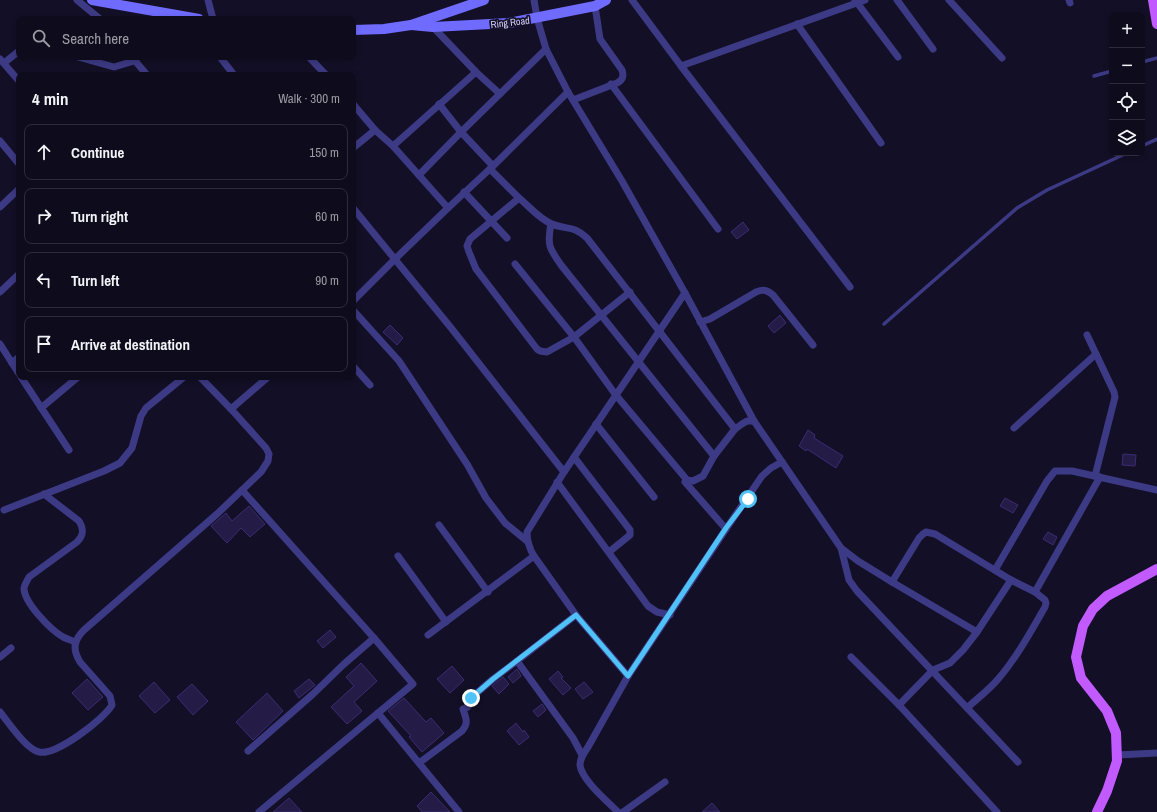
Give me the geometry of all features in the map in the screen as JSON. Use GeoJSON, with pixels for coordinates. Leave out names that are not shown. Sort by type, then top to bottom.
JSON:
{"type":"FeatureCollection","features":[{"type":"Feature","properties":{"kind":"main road"},"geometry":{"type":"LineString","coordinates":[[92,0],[183,16]]}},
{"type":"Feature","properties":{"kind":"main road","name":"Ring Road"},"geometry":{"type":"LineString","coordinates":[[356,30],[384,29],[410,25],[484,0]]}},
{"type":"Feature","properties":{"kind":"main road","name":"Ring Road"},"geometry":{"type":"LineString","coordinates":[[410,25],[433,27],[509,23],[595,6],[606,0]]}},
{"type":"Feature","properties":{"kind":"main road"},"geometry":{"type":"LineString","coordinates":[[1153,0],[1157,24]]}},
{"type":"Feature","properties":{"kind":"main road"},"geometry":{"type":"LineString","coordinates":[[1097,812],[1107,791],[1117,761],[1116,733],[1106,711],[1081,678],[1076,658],[1083,626],[1093,609],[1108,596],[1157,569]]}},
{"type":"Feature","properties":{"kind":"street"},"geometry":{"type":"LineString","coordinates":[[77,0],[96,16]]}},
{"type":"Feature","properties":{"kind":"street"},"geometry":{"type":"LineString","coordinates":[[208,0],[212,16]]}},
{"type":"Feature","properties":{"kind":"street"},"geometry":{"type":"LineString","coordinates":[[534,0],[537,18],[546,49],[568,92],[622,181],[685,293],[754,421],[841,548],[892,582],[977,632]]}},
{"type":"Feature","properties":{"kind":"street"},"geometry":{"type":"LineString","coordinates":[[632,0],[850,287]]}},
{"type":"Feature","properties":{"kind":"street"},"geometry":{"type":"LineString","coordinates":[[681,66],[856,1],[865,0]]}},
{"type":"Feature","properties":{"kind":"street"},"geometry":{"type":"LineString","coordinates":[[897,0],[932,49]]}},
{"type":"Feature","properties":{"kind":"street"},"geometry":{"type":"LineString","coordinates":[[949,0],[1002,58]]}},
{"type":"Feature","properties":{"kind":"street"},"geometry":{"type":"LineString","coordinates":[[856,1],[898,57]]}},
{"type":"Feature","properties":{"kind":"street"},"geometry":{"type":"LineString","coordinates":[[573,100],[620,81],[623,78],[623,74],[600,39],[595,6]]}},
{"type":"Feature","properties":{"kind":"street"},"geometry":{"type":"LineString","coordinates":[[797,24],[881,143]]}},
{"type":"Feature","properties":{"kind":"street"},"geometry":{"type":"LineString","coordinates":[[433,27],[476,72],[500,94]]}},
{"type":"Feature","properties":{"kind":"street"},"geometry":{"type":"LineString","coordinates":[[419,175],[546,49]]}},
{"type":"Feature","properties":{"kind":"street"},"geometry":{"type":"LineString","coordinates":[[16,53],[2,61],[16,77]]}},
{"type":"Feature","properties":{"kind":"street"},"geometry":{"type":"LineString","coordinates":[[89,60],[114,67],[131,60]]}},
{"type":"Feature","properties":{"kind":"street"},"geometry":{"type":"LineString","coordinates":[[134,60],[144,72]]}},
{"type":"Feature","properties":{"kind":"street"},"geometry":{"type":"LineString","coordinates":[[222,60],[232,72]]}},
{"type":"Feature","properties":{"kind":"street"},"geometry":{"type":"LineString","coordinates":[[312,60],[323,72]]}},
{"type":"Feature","properties":{"kind":"street"},"geometry":{"type":"LineString","coordinates":[[393,146],[476,72]]}},
{"type":"Feature","properties":{"kind":"street"},"geometry":{"type":"LineString","coordinates":[[611,84],[718,230]]}},
{"type":"Feature","properties":{"kind":"street"},"geometry":{"type":"LineString","coordinates":[[356,298],[568,92]]}},
{"type":"Feature","properties":{"kind":"street"},"geometry":{"type":"LineString","coordinates":[[439,104],[461,132],[519,198],[543,219],[552,224],[571,228],[582,233],[660,330],[735,429]]}},
{"type":"Feature","properties":{"kind":"street"},"geometry":{"type":"LineString","coordinates":[[356,108],[375,130],[393,146],[448,208]]}},
{"type":"Feature","properties":{"kind":"street"},"geometry":{"type":"LineString","coordinates":[[356,146],[375,130]]}},
{"type":"Feature","properties":{"kind":"street"},"geometry":{"type":"LineString","coordinates":[[0,141],[16,160]]}},
{"type":"Feature","properties":{"kind":"street"},"geometry":{"type":"LineString","coordinates":[[0,207],[16,192]]}},
{"type":"Feature","properties":{"kind":"street"},"geometry":{"type":"LineString","coordinates":[[464,192],[507,238]]}},
{"type":"Feature","properties":{"kind":"street"},"geometry":{"type":"LineString","coordinates":[[519,198],[470,239],[467,246],[473,264],[485,282],[533,345],[540,351],[547,352],[552,350],[574,337],[630,292]]}},
{"type":"Feature","properties":{"kind":"street"},"geometry":{"type":"LineString","coordinates":[[356,212],[452,329],[564,472]]}},
{"type":"Feature","properties":{"kind":"street"},"geometry":{"type":"LineString","coordinates":[[552,224],[548,241],[552,252],[600,315],[714,456]]}},
{"type":"Feature","properties":{"kind":"street"},"geometry":{"type":"LineString","coordinates":[[515,264],[574,337],[615,394],[687,480],[693,481],[702,476],[714,456],[735,429],[747,421],[754,421]]}},
{"type":"Feature","properties":{"kind":"street"},"geometry":{"type":"LineString","coordinates":[[0,292],[16,277]]}},
{"type":"Feature","properties":{"kind":"street"},"geometry":{"type":"LineString","coordinates":[[700,322],[710,319],[763,289],[773,295],[813,345]]}},
{"type":"Feature","properties":{"kind":"street"},"geometry":{"type":"LineString","coordinates":[[628,676],[576,615],[534,556],[527,541],[527,532],[557,482],[615,394],[685,293]]}},
{"type":"Feature","properties":{"kind":"street"},"geometry":{"type":"LineString","coordinates":[[356,313],[399,361],[467,464],[486,498],[505,523],[527,541]]}},
{"type":"Feature","properties":{"kind":"street"},"geometry":{"type":"LineString","coordinates":[[1035,592],[1097,476],[1115,397],[1087,335]]}},
{"type":"Feature","properties":{"kind":"street"},"geometry":{"type":"LineString","coordinates":[[0,344],[16,369]]}},
{"type":"Feature","properties":{"kind":"street"},"geometry":{"type":"LineString","coordinates":[[1014,428],[1096,354]]}},
{"type":"Feature","properties":{"kind":"street"},"geometry":{"type":"LineString","coordinates":[[12,363],[16,360]]}},
{"type":"Feature","properties":{"kind":"street"},"geometry":{"type":"LineString","coordinates":[[356,369],[370,385]]}},
{"type":"Feature","properties":{"kind":"street"},"geometry":{"type":"LineString","coordinates":[[23,380],[69,450]]}},
{"type":"Feature","properties":{"kind":"street"},"geometry":{"type":"LineString","coordinates":[[41,408],[74,380]]}},
{"type":"Feature","properties":{"kind":"street"},"geometry":{"type":"LineString","coordinates":[[4,510],[104,471],[120,462],[132,448],[141,416],[146,408],[180,380]]}},
{"type":"Feature","properties":{"kind":"street"},"geometry":{"type":"LineString","coordinates":[[0,712],[27,745],[38,752],[47,752],[58,749],[90,728],[109,710],[112,704],[110,696],[76,656],[74,649],[78,636],[217,514],[261,472],[268,461],[269,454],[266,448],[203,380]]}},
{"type":"Feature","properties":{"kind":"street"},"geometry":{"type":"LineString","coordinates":[[231,409],[264,380]]}},
{"type":"Feature","properties":{"kind":"street"},"geometry":{"type":"LineString","coordinates":[[596,424],[654,497]]}},
{"type":"Feature","properties":{"kind":"street"},"geometry":{"type":"LineString","coordinates":[[574,458],[630,530],[630,535],[609,552]]}},
{"type":"Feature","properties":{"kind":"street"},"geometry":{"type":"LineString","coordinates":[[618,812],[585,778],[581,770],[580,763],[582,755],[628,676],[670,615],[726,528],[762,476],[771,468],[782,462]]}},
{"type":"Feature","properties":{"kind":"street"},"geometry":{"type":"LineString","coordinates":[[995,570],[1047,481],[1055,471],[1072,471],[1157,490]]}},
{"type":"Feature","properties":{"kind":"street"},"geometry":{"type":"LineString","coordinates":[[557,482],[648,606],[657,612],[670,615]]}},
{"type":"Feature","properties":{"kind":"street"},"geometry":{"type":"LineString","coordinates":[[685,482],[726,528]]}},
{"type":"Feature","properties":{"kind":"street"},"geometry":{"type":"LineString","coordinates":[[242,490],[413,684],[258,812]]}},
{"type":"Feature","properties":{"kind":"street"},"geometry":{"type":"LineString","coordinates":[[44,494],[79,521],[83,532],[77,542],[29,577],[25,583],[24,590],[29,603],[53,630],[63,637],[75,642]]}},
{"type":"Feature","properties":{"kind":"street"},"geometry":{"type":"LineString","coordinates":[[438,525],[488,592]]}},
{"type":"Feature","properties":{"kind":"street"},"geometry":{"type":"LineString","coordinates":[[892,582],[920,538],[926,532],[935,534],[1010,580],[1035,592],[1045,600],[1045,607],[1006,669],[998,680],[967,708]]}},
{"type":"Feature","properties":{"kind":"street"},"geometry":{"type":"LineString","coordinates":[[841,548],[849,580],[857,591],[1018,762]]}},
{"type":"Feature","properties":{"kind":"street"},"geometry":{"type":"LineString","coordinates":[[398,556],[446,622]]}},
{"type":"Feature","properties":{"kind":"street"},"geometry":{"type":"LineString","coordinates":[[428,635],[488,592],[534,556]]}},
{"type":"Feature","properties":{"kind":"street"},"geometry":{"type":"LineString","coordinates":[[899,705],[933,670],[950,663],[963,650],[977,632],[1010,580]]}},
{"type":"Feature","properties":{"kind":"street"},"geometry":{"type":"LineString","coordinates":[[419,763],[462,731],[466,726],[467,720],[463,710],[468,707],[471,698],[493,679],[576,615]]}},
{"type":"Feature","properties":{"kind":"street"},"geometry":{"type":"LineString","coordinates":[[248,751],[374,638]]}},
{"type":"Feature","properties":{"kind":"street"},"geometry":{"type":"LineString","coordinates":[[0,657],[11,648]]}},
{"type":"Feature","properties":{"kind":"street"},"geometry":{"type":"LineString","coordinates":[[851,658],[899,705],[997,812]]}},
{"type":"Feature","properties":{"kind":"street"},"geometry":{"type":"LineString","coordinates":[[517,661],[569,732],[582,755]]}},
{"type":"Feature","properties":{"kind":"street"},"geometry":{"type":"LineString","coordinates":[[378,713],[459,812]]}},
{"type":"Feature","properties":{"kind":"street"},"geometry":{"type":"LineString","coordinates":[[1117,755],[1157,753]]}},
{"type":"Feature","properties":{"kind":"street"},"geometry":{"type":"LineString","coordinates":[[623,812],[665,782]]}},
{"type":"Feature","properties":{"kind":"lane"},"geometry":{"type":"LineString","coordinates":[[1145,61],[1157,58]]}},
{"type":"Feature","properties":{"kind":"lane"},"geometry":{"type":"LineString","coordinates":[[1094,76],[1109,71]]}},
{"type":"Feature","properties":{"kind":"lane"},"geometry":{"type":"LineString","coordinates":[[1145,145],[1157,139]]}},
{"type":"Feature","properties":{"kind":"lane"},"geometry":{"type":"LineString","coordinates":[[884,324],[1017,208],[1047,190],[1121,156]]}},
{"type":"Feature","properties":{"kind":"building"},"geometry":{"type":"Polygon","coordinates":[[[743,222],[749,230],[737,239],[731,232],[743,222]]]}},
{"type":"Feature","properties":{"kind":"building"},"geometry":{"type":"Polygon","coordinates":[[[780,315],[786,323],[774,333],[768,326],[780,315]]]}},
{"type":"Feature","properties":{"kind":"building"},"geometry":{"type":"Polygon","coordinates":[[[390,325],[403,338],[397,345],[383,332],[390,325]]]}},
{"type":"Feature","properties":{"kind":"building"},"geometry":{"type":"Polygon","coordinates":[[[808,430],[815,435],[814,438],[843,456],[836,468],[807,449],[806,451],[799,446],[808,430]]]}},
{"type":"Feature","properties":{"kind":"building"},"geometry":{"type":"Polygon","coordinates":[[[1123,454],[1136,455],[1135,466],[1122,465],[1123,454]]]}},
{"type":"Feature","properties":{"kind":"building"},"geometry":{"type":"Polygon","coordinates":[[[1005,498],[1018,505],[1013,513],[1000,506],[1005,498]]]}},
{"type":"Feature","properties":{"kind":"building"},"geometry":{"type":"Polygon","coordinates":[[[249,506],[265,524],[250,537],[241,528],[227,543],[211,526],[226,513],[232,521],[249,506]]]}},
{"type":"Feature","properties":{"kind":"building"},"geometry":{"type":"Polygon","coordinates":[[[1048,532],[1057,537],[1053,545],[1043,539],[1048,532]]]}},
{"type":"Feature","properties":{"kind":"building"},"geometry":{"type":"Polygon","coordinates":[[[330,630],[336,637],[323,648],[317,641],[330,630]]]}},
{"type":"Feature","properties":{"kind":"building"},"geometry":{"type":"Polygon","coordinates":[[[361,663],[377,681],[354,702],[362,711],[347,724],[331,707],[354,686],[346,677],[361,663]]]}},
{"type":"Feature","properties":{"kind":"building"},"geometry":{"type":"Polygon","coordinates":[[[452,666],[464,680],[450,693],[437,679],[452,666]]]}},
{"type":"Feature","properties":{"kind":"building"},"geometry":{"type":"Polygon","coordinates":[[[517,669],[521,676],[513,683],[508,677],[517,669]]]}},
{"type":"Feature","properties":{"kind":"building"},"geometry":{"type":"Polygon","coordinates":[[[558,671],[563,677],[561,678],[571,688],[563,695],[549,679],[558,671]]]}},
{"type":"Feature","properties":{"kind":"building"},"geometry":{"type":"Polygon","coordinates":[[[503,677],[509,684],[499,694],[492,686],[503,677]]]}},
{"type":"Feature","properties":{"kind":"building"},"geometry":{"type":"Polygon","coordinates":[[[87,679],[103,697],[88,710],[72,693],[87,679]]]}},
{"type":"Feature","properties":{"kind":"building"},"geometry":{"type":"Polygon","coordinates":[[[309,679],[315,685],[299,698],[294,691],[309,679]]]}},
{"type":"Feature","properties":{"kind":"building"},"geometry":{"type":"Polygon","coordinates":[[[154,682],[170,700],[155,713],[139,696],[154,682]]]}},
{"type":"Feature","properties":{"kind":"building"},"geometry":{"type":"Polygon","coordinates":[[[584,682],[593,692],[583,699],[575,689],[584,682]]]}},
{"type":"Feature","properties":{"kind":"building"},"geometry":{"type":"Polygon","coordinates":[[[192,684],[208,701],[193,715],[177,697],[192,684]]]}},
{"type":"Feature","properties":{"kind":"building"},"geometry":{"type":"Polygon","coordinates":[[[267,693],[283,711],[253,740],[236,722],[267,693]]]}},
{"type":"Feature","properties":{"kind":"building"},"geometry":{"type":"Polygon","coordinates":[[[404,698],[426,722],[431,718],[444,733],[422,752],[409,737],[411,736],[388,711],[404,698]]]}},
{"type":"Feature","properties":{"kind":"building"},"geometry":{"type":"Polygon","coordinates":[[[542,704],[546,710],[538,717],[533,711],[542,704]]]}},
{"type":"Feature","properties":{"kind":"building"},"geometry":{"type":"Polygon","coordinates":[[[516,723],[529,737],[519,745],[507,731],[516,723]]]}},
{"type":"Feature","properties":{"kind":"building"},"geometry":{"type":"Polygon","coordinates":[[[431,792],[450,812],[422,812],[417,806],[431,792]]]}},
{"type":"Feature","properties":{"kind":"building"},"geometry":{"type":"Polygon","coordinates":[[[289,798],[302,812],[273,812],[289,798]]]}},
{"type":"Feature","properties":{"kind":"building"},"geometry":{"type":"Polygon","coordinates":[[[712,803],[720,812],[702,812],[712,803]]]}},
{"type":"Feature","properties":{"kind":"route"},"geometry":{"type":"LineString","coordinates":[[471,698],[493,679],[576,615],[628,676],[670,615],[726,528],[748,499]]}}]}
